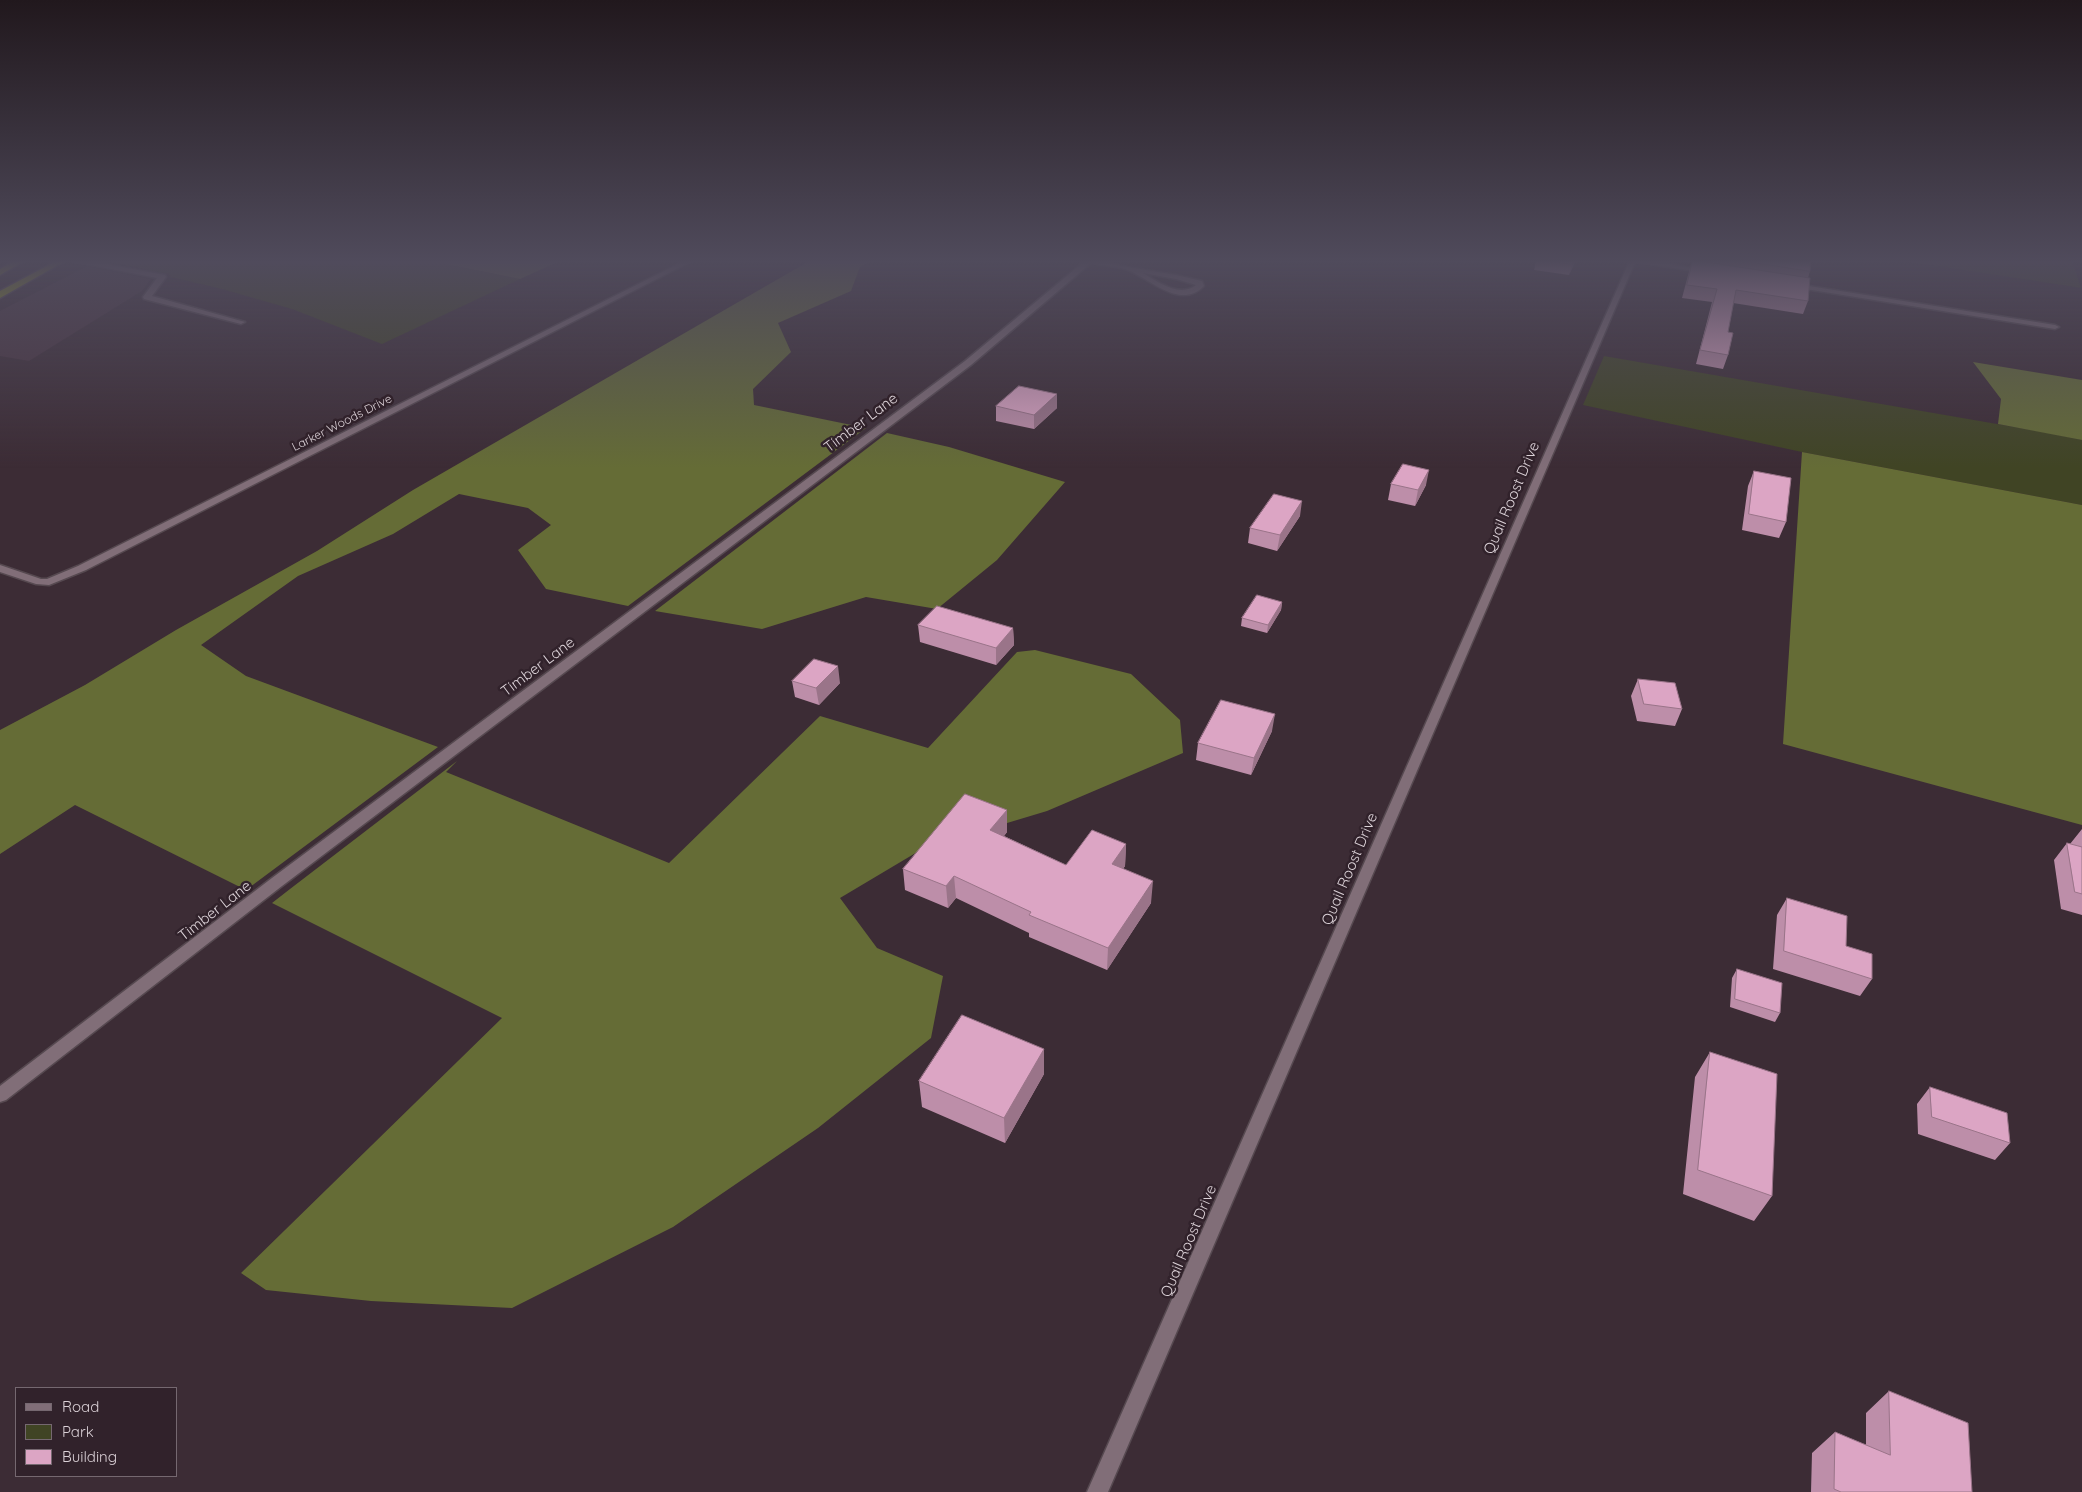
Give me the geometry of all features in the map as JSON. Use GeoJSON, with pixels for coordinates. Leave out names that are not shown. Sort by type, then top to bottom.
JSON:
{"type":"FeatureCollection","features":[{"type":"Feature","properties":{"kind":"street","name":"Larker Woods Drive"},"geometry":{"type":"LineString","coordinates":[[0,568],[40,582],[48,582],[82,568],[553,330]]}},
{"type":"Feature","properties":{"kind":"street","name":"Timber Lane"},"geometry":{"type":"LineString","coordinates":[[0,1095],[277,882],[968,362],[1007,330]]}},
{"type":"Feature","properties":{"kind":"street","name":"Quail Roost Drive"},"geometry":{"type":"LineString","coordinates":[[1097,1492],[1603,330]]}},
{"type":"Feature","properties":{"kind":"shaded area"},"geometry":{"type":"Polygon","coordinates":[[[0,330],[80,330],[29,361],[0,356],[0,330]]]}},
{"type":"Feature","properties":{"kind":"green space"},"geometry":{"type":"Polygon","coordinates":[[[345,330],[413,330],[382,344],[345,330]]]}},
{"type":"Feature","properties":{"kind":"green space"},"geometry":{"type":"Polygon","coordinates":[[[691,330],[781,330],[791,352],[753,389],[754,405],[866,428],[628,606],[546,589],[518,550],[551,525],[528,508],[459,494],[393,534],[298,576],[201,645],[246,676],[438,747],[246,890],[75,805],[0,854],[0,730],[85,685],[176,630],[317,551],[413,490],[691,330]]]}},
{"type":"Feature","properties":{"kind":"green space"},"geometry":{"type":"Polygon","coordinates":[[[1604,356],[2082,440],[2082,505],[1802,452],[1583,405],[1604,356]]]}},
{"type":"Feature","properties":{"kind":"green space"},"geometry":{"type":"Polygon","coordinates":[[[1973,362],[2082,380],[2082,440],[1998,424],[2001,399],[1973,362]]]}},
{"type":"Feature","properties":{"kind":"green space"},"geometry":{"type":"Polygon","coordinates":[[[887,433],[949,447],[1065,482],[997,560],[937,609],[866,597],[762,629],[655,611],[887,433]]]}},
{"type":"Feature","properties":{"kind":"green space"},"geometry":{"type":"Polygon","coordinates":[[[1802,452],[2082,505],[2082,825],[1783,744],[1802,452]]]}},
{"type":"Feature","properties":{"kind":"green space"},"geometry":{"type":"Polygon","coordinates":[[[1035,650],[1131,674],[1180,720],[1183,753],[1047,811],[924,848],[840,898],[877,948],[943,976],[931,1038],[818,1128],[673,1227],[512,1308],[371,1301],[266,1290],[241,1273],[502,1018],[272,903],[457,761],[446,772],[669,863],[820,716],[928,748],[1017,652],[1035,650]]]}},
{"type":"Feature","properties":{"kind":"building"},"geometry":{"type":"Polygon","coordinates":[[[1706,330],[1728,330],[1728,332],[1733,333],[1728,355],[1700,350],[1706,330]]]}},
{"type":"Feature","properties":{"kind":"building"},"geometry":{"type":"Polygon","coordinates":[[[1019,386],[1057,394],[1034,415],[996,406],[1019,386]]]}},
{"type":"Feature","properties":{"kind":"building"},"geometry":{"type":"Polygon","coordinates":[[[1403,464],[1429,470],[1418,490],[1391,484],[1403,464]]]}},
{"type":"Feature","properties":{"kind":"building"},"geometry":{"type":"Polygon","coordinates":[[[1754,471],[1791,478],[1786,522],[1749,514],[1754,471]]]}},
{"type":"Feature","properties":{"kind":"building"},"geometry":{"type":"Polygon","coordinates":[[[1274,494],[1302,501],[1280,535],[1250,528],[1274,494]]]}},
{"type":"Feature","properties":{"kind":"building"},"geometry":{"type":"Polygon","coordinates":[[[1257,595],[1282,602],[1268,625],[1242,618],[1257,595]]]}},
{"type":"Feature","properties":{"kind":"building"},"geometry":{"type":"Polygon","coordinates":[[[937,606],[1013,628],[996,648],[918,625],[937,606]]]}},
{"type":"Feature","properties":{"kind":"building"},"geometry":{"type":"Polygon","coordinates":[[[814,659],[838,666],[816,688],[792,681],[814,659]]]}},
{"type":"Feature","properties":{"kind":"building"},"geometry":{"type":"Polygon","coordinates":[[[1638,679],[1675,683],[1682,709],[1644,704],[1638,679]]]}},
{"type":"Feature","properties":{"kind":"building"},"geometry":{"type":"Polygon","coordinates":[[[1221,700],[1275,714],[1254,758],[1198,743],[1221,700]]]}},
{"type":"Feature","properties":{"kind":"building"},"geometry":{"type":"Polygon","coordinates":[[[965,794],[1007,810],[990,830],[1066,865],[1092,830],[1126,844],[1112,864],[1153,881],[1108,948],[1029,915],[1031,912],[954,876],[946,886],[903,869],[965,794]]]}},
{"type":"Feature","properties":{"kind":"building"},"geometry":{"type":"Polygon","coordinates":[[[2067,843],[2082,847],[2082,894],[2075,892],[2067,843]]]}},
{"type":"Feature","properties":{"kind":"building"},"geometry":{"type":"Polygon","coordinates":[[[1787,898],[1847,916],[1846,946],[1872,954],[1872,979],[1784,951],[1787,898]]]}},
{"type":"Feature","properties":{"kind":"building"},"geometry":{"type":"Polygon","coordinates":[[[1737,969],[1782,983],[1780,1013],[1735,999],[1737,969]]]}},
{"type":"Feature","properties":{"kind":"building"},"geometry":{"type":"Polygon","coordinates":[[[962,1015],[1044,1049],[1004,1118],[919,1081],[962,1015]]]}},
{"type":"Feature","properties":{"kind":"building"},"geometry":{"type":"Polygon","coordinates":[[[1710,1052],[1777,1074],[1772,1196],[1698,1170],[1710,1052]]]}},
{"type":"Feature","properties":{"kind":"building"},"geometry":{"type":"Polygon","coordinates":[[[1930,1087],[2007,1113],[2010,1143],[1932,1117],[1930,1087]]]}},
{"type":"Feature","properties":{"kind":"building"},"geometry":{"type":"Polygon","coordinates":[[[1889,1391],[1968,1423],[1972,1492],[1841,1492],[1834,1489],[1835,1432],[1890,1455],[1889,1391]]]}}]}
